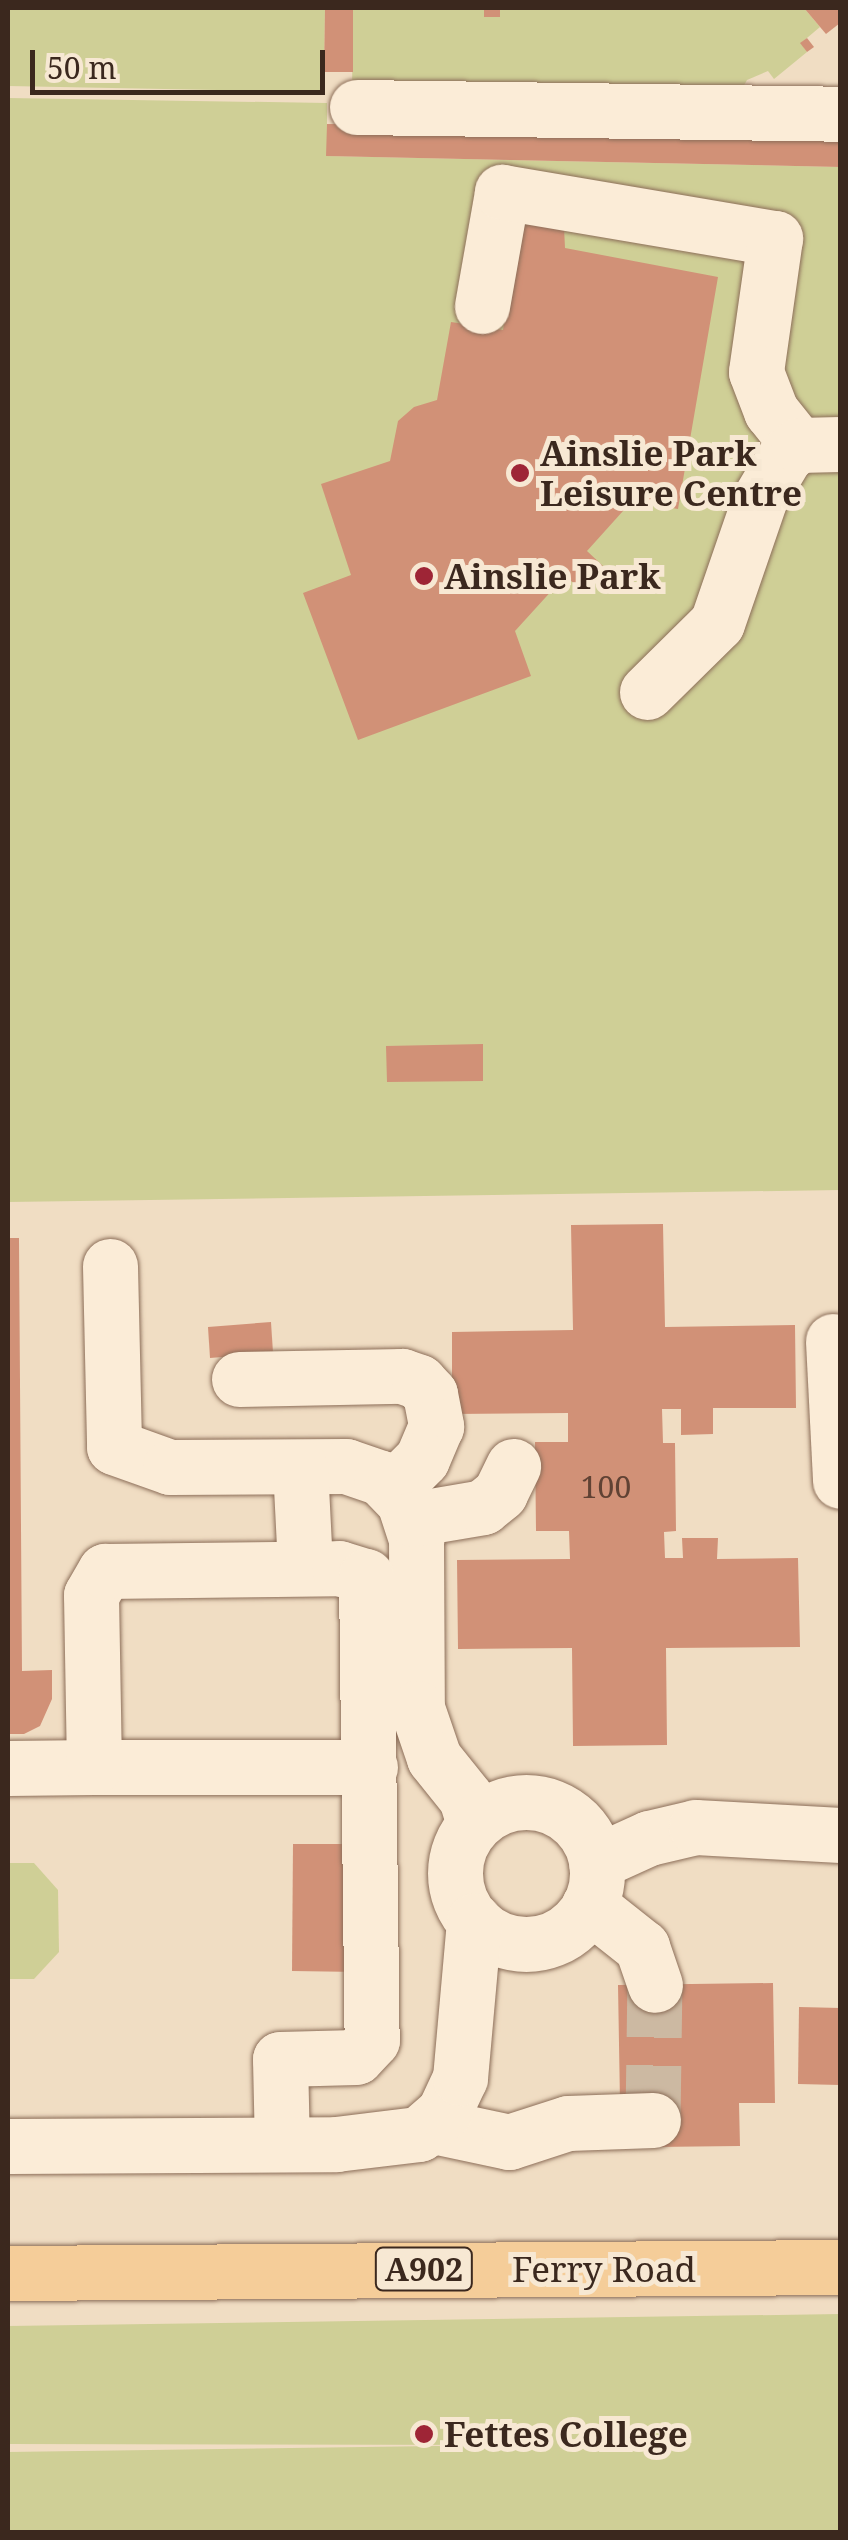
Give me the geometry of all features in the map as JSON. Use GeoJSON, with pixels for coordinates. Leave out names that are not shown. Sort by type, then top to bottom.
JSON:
{"type":"FeatureCollection","features":[{"type":"Feature","properties":{"kind":"main road","name":"Ferry Road"},"geometry":{"type":"LineString","coordinates":[[8,2273],[840,2268]]}},
{"type":"Feature","properties":{"kind":"lane"},"geometry":{"type":"LineString","coordinates":[[358,107],[840,114]]}},
{"type":"Feature","properties":{"kind":"lane"},"geometry":{"type":"LineString","coordinates":[[482,306],[502,192],[775,238],[756,372],[770,410],[819,444],[768,479],[717,623],[647,692]]}},
{"type":"Feature","properties":{"kind":"lane"},"geometry":{"type":"LineString","coordinates":[[110,1266],[114,1446],[170,1467],[365,1470],[403,1504],[484,1507],[500,1493],[513,1466]]}},
{"type":"Feature","properties":{"kind":"lane"},"geometry":{"type":"LineString","coordinates":[[833,1341],[840,1482]]}},
{"type":"Feature","properties":{"kind":"lane"},"geometry":{"type":"LineString","coordinates":[[238,1379],[402,1376],[420,1382],[430,1394],[436,1426],[403,1504],[416,1708],[434,1758],[466,1798],[474,1824]]}},
{"type":"Feature","properties":{"kind":"lane"},"geometry":{"type":"LineString","coordinates":[[300,1466],[305,1568]]}},
{"type":"Feature","properties":{"kind":"lane"},"geometry":{"type":"LineString","coordinates":[[94,1767],[96,1577],[121,1570],[305,1568],[352,1568],[366,1576],[372,2040],[356,2058],[280,2059],[282,2144]]}},
{"type":"Feature","properties":{"kind":"lane"},"geometry":{"type":"LineString","coordinates":[[8,1768],[370,1767]]}},
{"type":"Feature","properties":{"kind":"lane"},"geometry":{"type":"LineString","coordinates":[[655,1985],[642,1947],[593,1884],[576,1822],[536,1802],[513,1802],[474,1824],[459,1846],[454,1872],[459,1898],[474,1921],[495,1937],[538,1943],[576,1923],[593,1884],[649,1838],[696,1827],[840,1836]]}},
{"type":"Feature","properties":{"kind":"lane"},"geometry":{"type":"LineString","coordinates":[[8,2146],[400,2142],[434,2126],[460,2078],[474,1921]]}},
{"type":"Feature","properties":{"kind":"lane"},"geometry":{"type":"LineString","coordinates":[[434,2126],[509,2142],[568,2123],[653,2120]]}},
{"type":"Feature","properties":{"kind":"green space"},"geometry":{"type":"Polygon","coordinates":[[[8,8],[325,8],[324,92],[8,86],[8,8]]]}},
{"type":"Feature","properties":{"kind":"green space"},"geometry":{"type":"Polygon","coordinates":[[[353,8],[484,8],[484,17],[499,17],[500,8],[804,8],[820,27],[801,43],[807,52],[774,79],[768,71],[747,80],[738,96],[352,92],[353,8]]]}},
{"type":"Feature","properties":{"kind":"green space","name":"Ainslie Park"},"geometry":{"type":"Polygon","coordinates":[[[8,98],[327,103],[327,156],[840,167],[840,1190],[8,1202],[8,98]]]}},
{"type":"Feature","properties":{"kind":"green space"},"geometry":{"type":"Polygon","coordinates":[[[8,1863],[34,1863],[58,1890],[59,1952],[34,1979],[8,1979],[8,1863]]]}},
{"type":"Feature","properties":{"kind":"green space","name":"Fettes College"},"geometry":{"type":"Polygon","coordinates":[[[840,2314],[840,2532],[8,2532],[8,2452],[512,2445],[8,2444],[8,2326],[840,2314]]]}},
{"type":"Feature","properties":{"kind":"building"},"geometry":{"type":"Polygon","coordinates":[[[484,8],[500,8],[500,17],[484,17],[484,8]]]}},
{"type":"Feature","properties":{"kind":"building"},"geometry":{"type":"Polygon","coordinates":[[[804,8],[840,8],[840,23],[826,34],[804,8]]]}},
{"type":"Feature","properties":{"kind":"building"},"geometry":{"type":"Polygon","coordinates":[[[325,9],[353,9],[353,72],[324,72],[325,9]]]}},
{"type":"Feature","properties":{"kind":"building"},"geometry":{"type":"Polygon","coordinates":[[[807,38],[814,47],[807,52],[800,43],[807,38]]]}},
{"type":"Feature","properties":{"kind":"building"},"geometry":{"type":"Polygon","coordinates":[[[327,124],[840,128],[840,167],[326,156],[327,124]]]}},
{"type":"Feature","properties":{"kind":"building","name":"Ainslie Park Leisure Centre"},"geometry":{"type":"Polygon","coordinates":[[[523,212],[564,227],[565,248],[718,277],[678,509],[632,501],[587,551],[603,566],[582,590],[565,576],[515,631],[531,676],[358,740],[303,593],[351,575],[321,484],[390,461],[398,421],[414,407],[437,400],[451,322],[503,330],[523,212]]]}},
{"type":"Feature","properties":{"kind":"building"},"geometry":{"type":"Polygon","coordinates":[[[483,1044],[483,1081],[387,1082],[386,1046],[483,1044]]]}},
{"type":"Feature","properties":{"kind":"building"},"geometry":{"type":"Polygon","coordinates":[[[663,1224],[665,1327],[795,1325],[796,1408],[713,1408],[713,1434],[681,1435],[681,1409],[662,1409],[663,1443],[675,1443],[676,1531],[664,1532],[665,1558],[683,1558],[682,1538],[718,1538],[717,1559],[798,1558],[800,1647],[666,1648],[667,1745],[573,1746],[572,1648],[458,1649],[457,1560],[570,1559],[569,1531],[536,1531],[535,1442],[568,1442],[568,1413],[452,1414],[452,1332],[573,1330],[571,1225],[663,1224]]]}},
{"type":"Feature","properties":{"kind":"building"},"geometry":{"type":"Polygon","coordinates":[[[8,1238],[19,1238],[22,1671],[52,1670],[52,1699],[40,1726],[24,1734],[8,1734],[8,1238]]]}},
{"type":"Feature","properties":{"kind":"building"},"geometry":{"type":"Polygon","coordinates":[[[271,1322],[273,1353],[210,1358],[208,1327],[271,1322]]]}},
{"type":"Feature","properties":{"kind":"building"},"geometry":{"type":"Polygon","coordinates":[[[293,1844],[360,1844],[359,1972],[292,1971],[293,1844]]]}},
{"type":"Feature","properties":{"kind":"building"},"geometry":{"type":"Polygon","coordinates":[[[773,1983],[775,2103],[739,2103],[740,2146],[654,2147],[620,2103],[618,1985],[773,1983]]]}},
{"type":"Feature","properties":{"kind":"building"},"geometry":{"type":"Polygon","coordinates":[[[799,2007],[840,2008],[840,2085],[798,2084],[799,2007]]]}},
{"type":"Feature","properties":{"kind":"tunnel"},"geometry":{"type":"LineString","coordinates":[[653,2120],[655,1985]]}},
{"type":"Feature","properties":{"kind":"place","name":"Ainslie Park Leisure Centre"},"geometry":{"type":"Point","coordinates":[520,473]}},
{"type":"Feature","properties":{"kind":"place","name":"Ainslie Park"},"geometry":{"type":"Point","coordinates":[424,576]}},
{"type":"Feature","properties":{"kind":"place","name":"Fettes College"},"geometry":{"type":"Point","coordinates":[424,2434]}}]}
